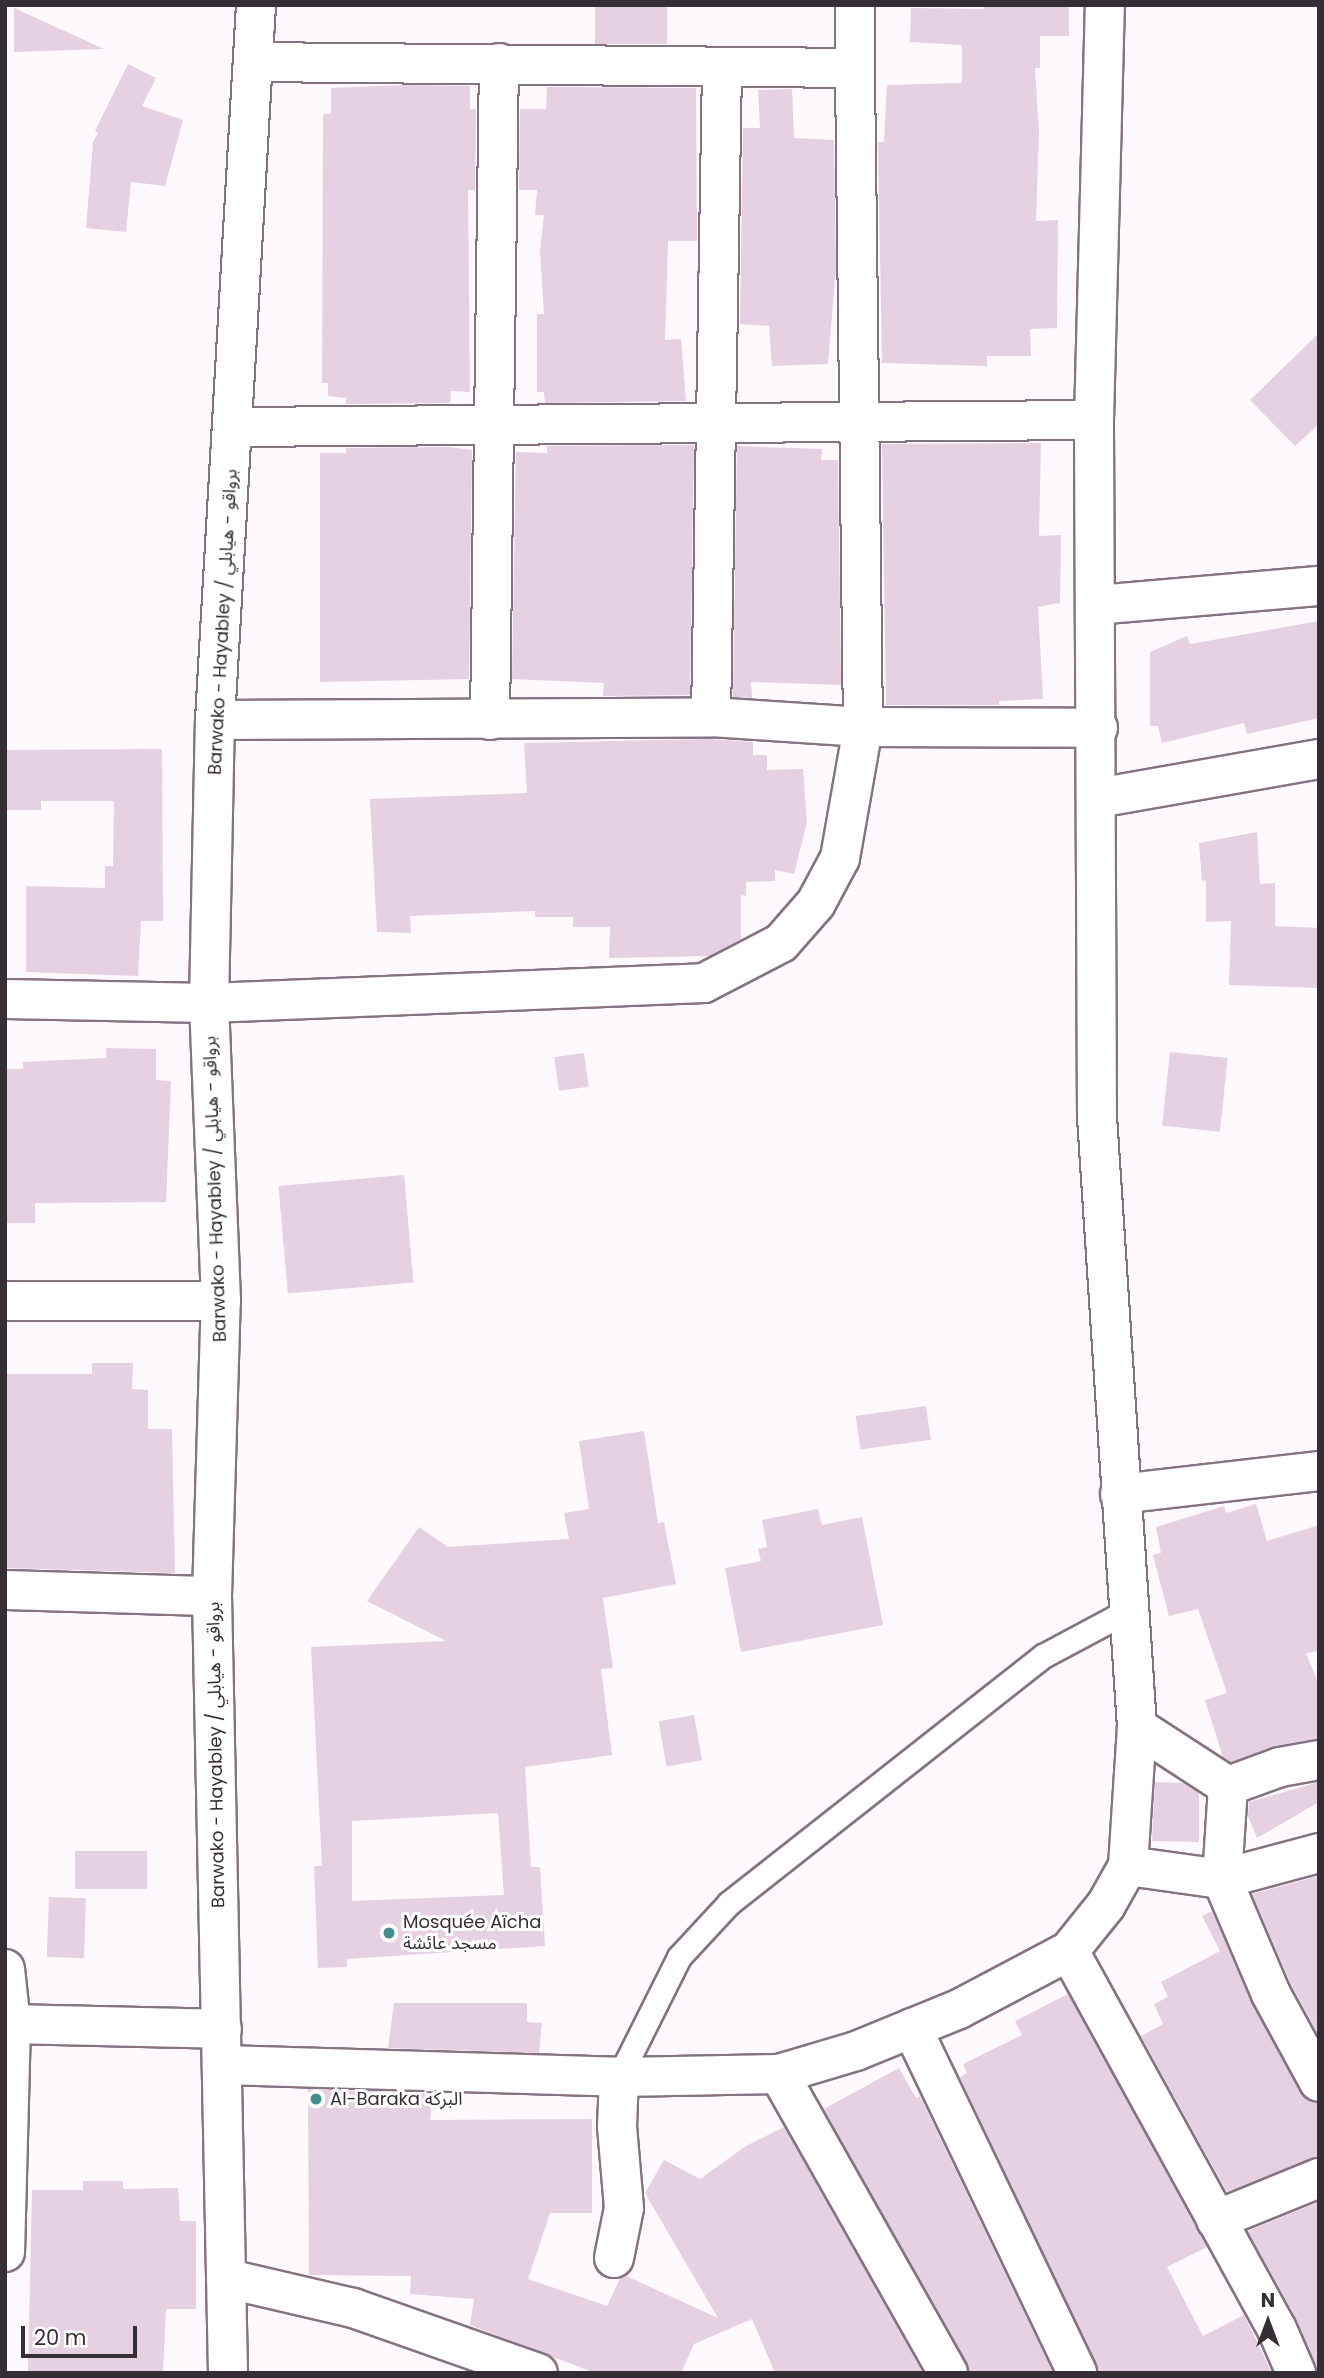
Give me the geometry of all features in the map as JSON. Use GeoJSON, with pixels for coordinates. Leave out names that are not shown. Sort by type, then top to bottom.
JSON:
{"type":"FeatureCollection","features":[{"type":"Feature","properties":{"kind":"street","name":"Barwako - Hayabley / برواقو - هيابلي"},"geometry":{"type":"LineString","coordinates":[[228,2373],[229,2280],[212,1597],[221,1301],[209,1003],[215,720],[235,427],[256,5]]}},
{"type":"Feature","properties":{"kind":"street"},"geometry":{"type":"LineString","coordinates":[[5,999],[209,1003],[704,983],[781,943],[817,903],[840,858],[863,727],[855,5]]}},
{"type":"Feature","properties":{"kind":"street"},"geometry":{"type":"LineString","coordinates":[[8,2024],[222,2047],[619,2077],[779,2074],[912,2028],[1069,1951],[1107,1905],[1128,1866],[1138,1727],[1131,1609],[1120,1494],[1097,1116],[1098,728],[1094,419],[1105,5]]}},
{"type":"Feature","properties":{"kind":"street"},"geometry":{"type":"LineString","coordinates":[[253,62],[499,63],[722,70],[855,68]]}},
{"type":"Feature","properties":{"kind":"street"},"geometry":{"type":"LineString","coordinates":[[491,720],[497,425],[499,63]]}},
{"type":"Feature","properties":{"kind":"street"},"geometry":{"type":"LineString","coordinates":[[711,718],[722,70]]}},
{"type":"Feature","properties":{"kind":"street"},"geometry":{"type":"LineString","coordinates":[[235,427],[1094,419]]}},
{"type":"Feature","properties":{"kind":"street"},"geometry":{"type":"LineString","coordinates":[[1096,605],[1319,586]]}},
{"type":"Feature","properties":{"kind":"street"},"geometry":{"type":"LineString","coordinates":[[215,720],[711,718],[863,727],[1098,728]]}},
{"type":"Feature","properties":{"kind":"street"},"geometry":{"type":"LineString","coordinates":[[1098,798],[1319,759]]}},
{"type":"Feature","properties":{"kind":"street"},"geometry":{"type":"LineString","coordinates":[[5,1301],[221,1301]]}},
{"type":"Feature","properties":{"kind":"street"},"geometry":{"type":"LineString","coordinates":[[1120,1494],[1319,1471]]}},
{"type":"Feature","properties":{"kind":"street"},"geometry":{"type":"LineString","coordinates":[[5,1590],[212,1597]]}},
{"type":"Feature","properties":{"kind":"street"},"geometry":{"type":"LineString","coordinates":[[1138,1727],[1228,1786]]}},
{"type":"Feature","properties":{"kind":"street"},"geometry":{"type":"LineString","coordinates":[[1228,1786],[1280,1767],[1319,1760]]}},
{"type":"Feature","properties":{"kind":"street"},"geometry":{"type":"LineString","coordinates":[[1228,1786],[1222,1879],[1271,1994],[1319,2082]]}},
{"type":"Feature","properties":{"kind":"street"},"geometry":{"type":"LineString","coordinates":[[1128,1866],[1222,1879],[1319,1853]]}},
{"type":"Feature","properties":{"kind":"street"},"geometry":{"type":"LineString","coordinates":[[1069,1951],[1296,2373]]}},
{"type":"Feature","properties":{"kind":"street"},"geometry":{"type":"LineString","coordinates":[[5,1969],[8,2024],[5,2252]]}},
{"type":"Feature","properties":{"kind":"street"},"geometry":{"type":"LineString","coordinates":[[912,2028],[1077,2373]]}},
{"type":"Feature","properties":{"kind":"street"},"geometry":{"type":"LineString","coordinates":[[779,2074],[948,2373]]}},
{"type":"Feature","properties":{"kind":"street"},"geometry":{"type":"LineString","coordinates":[[614,2258],[624,2208],[617,2127],[619,2077]]}},
{"type":"Feature","properties":{"kind":"street"},"geometry":{"type":"LineString","coordinates":[[1216,2220],[1319,2178]]}},
{"type":"Feature","properties":{"kind":"street"},"geometry":{"type":"LineString","coordinates":[[229,2280],[353,2308],[538,2373]]}},
{"type":"Feature","properties":{"kind":"lane"},"geometry":{"type":"LineString","coordinates":[[619,2077],[679,1956],[729,1903],[1043,1656],[1131,1609]]}},
{"type":"Feature","properties":{"kind":"building"},"geometry":{"type":"Polygon","coordinates":[[[595,5],[667,5],[667,44],[595,44],[595,5]]]}},
{"type":"Feature","properties":{"kind":"building"},"geometry":{"type":"Polygon","coordinates":[[[984,5],[1069,5],[1069,36],[1040,36],[1040,68],[1035,68],[1039,132],[1036,221],[1058,220],[1057,328],[1030,329],[1031,356],[987,356],[987,366],[882,363],[878,142],[884,142],[887,85],[962,83],[962,45],[910,42],[911,8],[984,9],[984,5]]]}},
{"type":"Feature","properties":{"kind":"building"},"geometry":{"type":"Polygon","coordinates":[[[14,8],[104,49],[14,52],[14,8]]]}},
{"type":"Feature","properties":{"kind":"building"},"geometry":{"type":"Polygon","coordinates":[[[128,64],[156,78],[142,106],[183,120],[165,186],[131,182],[126,232],[86,228],[93,142],[98,133],[95,131],[128,64]]]}},
{"type":"Feature","properties":{"kind":"building"},"geometry":{"type":"Polygon","coordinates":[[[470,86],[470,109],[476,109],[475,190],[468,190],[470,392],[451,391],[450,403],[346,404],[346,398],[328,396],[328,383],[322,383],[323,114],[331,114],[331,88],[470,86]]]}},
{"type":"Feature","properties":{"kind":"building"},"geometry":{"type":"Polygon","coordinates":[[[547,87],[696,88],[697,241],[668,241],[665,340],[681,339],[686,401],[545,403],[544,392],[537,392],[537,314],[544,314],[540,252],[544,215],[535,215],[537,190],[519,190],[520,109],[546,109],[547,87]]]}},
{"type":"Feature","properties":{"kind":"building"},"geometry":{"type":"Polygon","coordinates":[[[792,89],[794,138],[834,140],[836,267],[828,364],[772,366],[769,326],[740,324],[743,128],[760,128],[758,90],[792,89]]]}},
{"type":"Feature","properties":{"kind":"building"},"geometry":{"type":"Polygon","coordinates":[[[1319,333],[1319,424],[1295,446],[1250,400],[1319,333]]]}},
{"type":"Feature","properties":{"kind":"building"},"geometry":{"type":"Polygon","coordinates":[[[1041,443],[1039,536],[1061,535],[1060,603],[1038,607],[1043,699],[999,701],[999,705],[886,705],[882,444],[1041,443]]]}},
{"type":"Feature","properties":{"kind":"building"},"geometry":{"type":"Polygon","coordinates":[[[694,445],[690,695],[603,696],[604,683],[512,679],[516,452],[547,453],[547,446],[694,445]]]}},
{"type":"Feature","properties":{"kind":"building"},"geometry":{"type":"Polygon","coordinates":[[[737,446],[822,449],[821,460],[838,460],[841,685],[751,682],[752,698],[733,697],[737,446]]]}},
{"type":"Feature","properties":{"kind":"building"},"geometry":{"type":"Polygon","coordinates":[[[448,447],[472,450],[469,679],[320,682],[320,453],[346,453],[346,448],[448,447]]]}},
{"type":"Feature","properties":{"kind":"building"},"geometry":{"type":"Polygon","coordinates":[[[1319,621],[1319,718],[1247,734],[1244,723],[1162,743],[1158,726],[1150,726],[1150,652],[1187,636],[1190,644],[1319,621]]]}},
{"type":"Feature","properties":{"kind":"building"},"geometry":{"type":"Polygon","coordinates":[[[710,739],[753,742],[753,755],[767,755],[767,770],[803,769],[807,822],[794,874],[775,870],[775,881],[746,882],[746,896],[741,895],[741,939],[709,956],[609,958],[610,927],[573,927],[573,917],[535,917],[535,911],[410,916],[411,933],[377,932],[370,799],[527,793],[524,743],[710,739]]]}},
{"type":"Feature","properties":{"kind":"building"},"geometry":{"type":"Polygon","coordinates":[[[162,749],[163,921],[141,921],[138,976],[26,972],[26,886],[105,888],[105,866],[113,866],[114,801],[41,801],[41,810],[5,810],[5,750],[162,749]]]}},
{"type":"Feature","properties":{"kind":"building"},"geometry":{"type":"Polygon","coordinates":[[[1257,832],[1260,884],[1275,883],[1275,926],[1319,928],[1319,988],[1229,985],[1231,921],[1206,922],[1206,880],[1202,881],[1199,843],[1257,832]]]}},
{"type":"Feature","properties":{"kind":"building"},"geometry":{"type":"Polygon","coordinates":[[[106,1048],[156,1049],[156,1080],[171,1081],[166,1202],[35,1203],[35,1223],[5,1223],[5,1069],[23,1069],[23,1062],[106,1058],[106,1048]]]}},
{"type":"Feature","properties":{"kind":"building"},"geometry":{"type":"Polygon","coordinates":[[[1170,1052],[1228,1058],[1220,1132],[1162,1126],[1170,1052]]]}},
{"type":"Feature","properties":{"kind":"building"},"geometry":{"type":"Polygon","coordinates":[[[584,1053],[589,1087],[559,1091],[554,1057],[584,1053]]]}},
{"type":"Feature","properties":{"kind":"building"},"geometry":{"type":"Polygon","coordinates":[[[404,1175],[413,1283],[288,1294],[278,1186],[404,1175]]]}},
{"type":"Feature","properties":{"kind":"building"},"geometry":{"type":"Polygon","coordinates":[[[92,1363],[133,1363],[132,1389],[148,1390],[148,1429],[172,1429],[175,1573],[5,1568],[5,1374],[92,1374],[92,1363]]]}},
{"type":"Feature","properties":{"kind":"building"},"geometry":{"type":"Polygon","coordinates":[[[926,1406],[931,1440],[860,1450],[856,1416],[926,1406]]]}},
{"type":"Feature","properties":{"kind":"building"},"geometry":{"type":"Polygon","coordinates":[[[644,1431],[658,1523],[664,1522],[676,1584],[603,1598],[613,1668],[601,1669],[612,1755],[525,1767],[531,1867],[540,1867],[545,1946],[347,1959],[347,1967],[318,1968],[314,1866],[322,1866],[311,1647],[446,1641],[367,1601],[419,1527],[448,1547],[569,1539],[564,1513],[589,1509],[579,1441],[644,1431]],[[498,1813],[352,1821],[352,1901],[504,1895],[498,1813]]]}},
{"type":"Feature","properties":{"kind":"building"},"geometry":{"type":"Polygon","coordinates":[[[1256,1504],[1267,1541],[1319,1525],[1319,1651],[1306,1653],[1319,1685],[1319,1739],[1276,1746],[1231,1762],[1223,1757],[1205,1700],[1227,1693],[1198,1609],[1169,1616],[1153,1555],[1161,1553],[1156,1527],[1224,1506],[1226,1513],[1256,1504]]]}},
{"type":"Feature","properties":{"kind":"building"},"geometry":{"type":"Polygon","coordinates":[[[818,1509],[822,1525],[862,1517],[883,1625],[741,1652],[725,1568],[761,1561],[758,1549],[767,1547],[762,1520],[818,1509]]]}},
{"type":"Feature","properties":{"kind":"building"},"geometry":{"type":"Polygon","coordinates":[[[694,1715],[702,1760],[667,1767],[659,1721],[694,1715]]]}},
{"type":"Feature","properties":{"kind":"building"},"geometry":{"type":"Polygon","coordinates":[[[1155,1782],[1183,1783],[1199,1793],[1199,1842],[1152,1841],[1155,1782]]]}},
{"type":"Feature","properties":{"kind":"building"},"geometry":{"type":"Polygon","coordinates":[[[1319,1782],[1319,1802],[1257,1838],[1248,1816],[1249,1802],[1319,1782]]]}},
{"type":"Feature","properties":{"kind":"building"},"geometry":{"type":"Polygon","coordinates":[[[75,1851],[147,1851],[147,1889],[75,1889],[75,1851]]]}},
{"type":"Feature","properties":{"kind":"building"},"geometry":{"type":"Polygon","coordinates":[[[1319,1876],[1319,2036],[1291,1984],[1252,1894],[1319,1876]]]}},
{"type":"Feature","properties":{"kind":"building"},"geometry":{"type":"Polygon","coordinates":[[[49,1897],[86,1898],[84,1958],[47,1957],[49,1897]]]}},
{"type":"Feature","properties":{"kind":"building"},"geometry":{"type":"Polygon","coordinates":[[[1212,1911],[1252,2004],[1300,2092],[1319,2104],[1319,2157],[1227,2192],[1141,2036],[1163,2024],[1154,2004],[1168,1997],[1161,1982],[1220,1951],[1202,1916],[1212,1911]]]}},
{"type":"Feature","properties":{"kind":"building"},"geometry":{"type":"Polygon","coordinates":[[[1068,1994],[1207,2247],[1167,2267],[1203,2336],[1244,2315],[1272,2373],[1099,2373],[960,2077],[967,2073],[963,2064],[1022,2035],[1015,2021],[1068,1994]]]}},
{"type":"Feature","properties":{"kind":"building"},"geometry":{"type":"Polygon","coordinates":[[[394,2003],[527,2003],[527,2022],[542,2023],[539,2053],[388,2048],[394,2003]]]}},
{"type":"Feature","properties":{"kind":"building"},"geometry":{"type":"Polygon","coordinates":[[[899,2068],[916,2098],[920,2096],[1053,2373],[970,2373],[824,2109],[899,2068]]]}},
{"type":"Feature","properties":{"kind":"building"},"geometry":{"type":"Polygon","coordinates":[[[308,2089],[433,2093],[430,2120],[592,2119],[592,2213],[550,2213],[528,2279],[607,2306],[620,2279],[626,2276],[718,2318],[645,2193],[664,2160],[700,2179],[746,2146],[784,2127],[923,2373],[775,2373],[752,2319],[694,2344],[681,2373],[595,2373],[470,2325],[474,2299],[410,2294],[411,2276],[309,2275],[308,2089]]]}},
{"type":"Feature","properties":{"kind":"building"},"geometry":{"type":"Polygon","coordinates":[[[83,2181],[123,2181],[123,2189],[178,2188],[180,2221],[196,2221],[196,2309],[166,2309],[163,2373],[28,2373],[32,2190],[83,2190],[83,2181]]]}},
{"type":"Feature","properties":{"kind":"building"},"geometry":{"type":"Polygon","coordinates":[[[1319,2202],[1319,2365],[1316,2366],[1296,2318],[1248,2231],[1319,2202]]]}},
{"type":"Feature","properties":{"kind":"place","name":"Mosquée Aïcha مسجد عائشة"},"geometry":{"type":"Point","coordinates":[389,1933]}},
{"type":"Feature","properties":{"kind":"place","name":"Al-Baraka البركة"},"geometry":{"type":"Point","coordinates":[316,2099]}}]}
